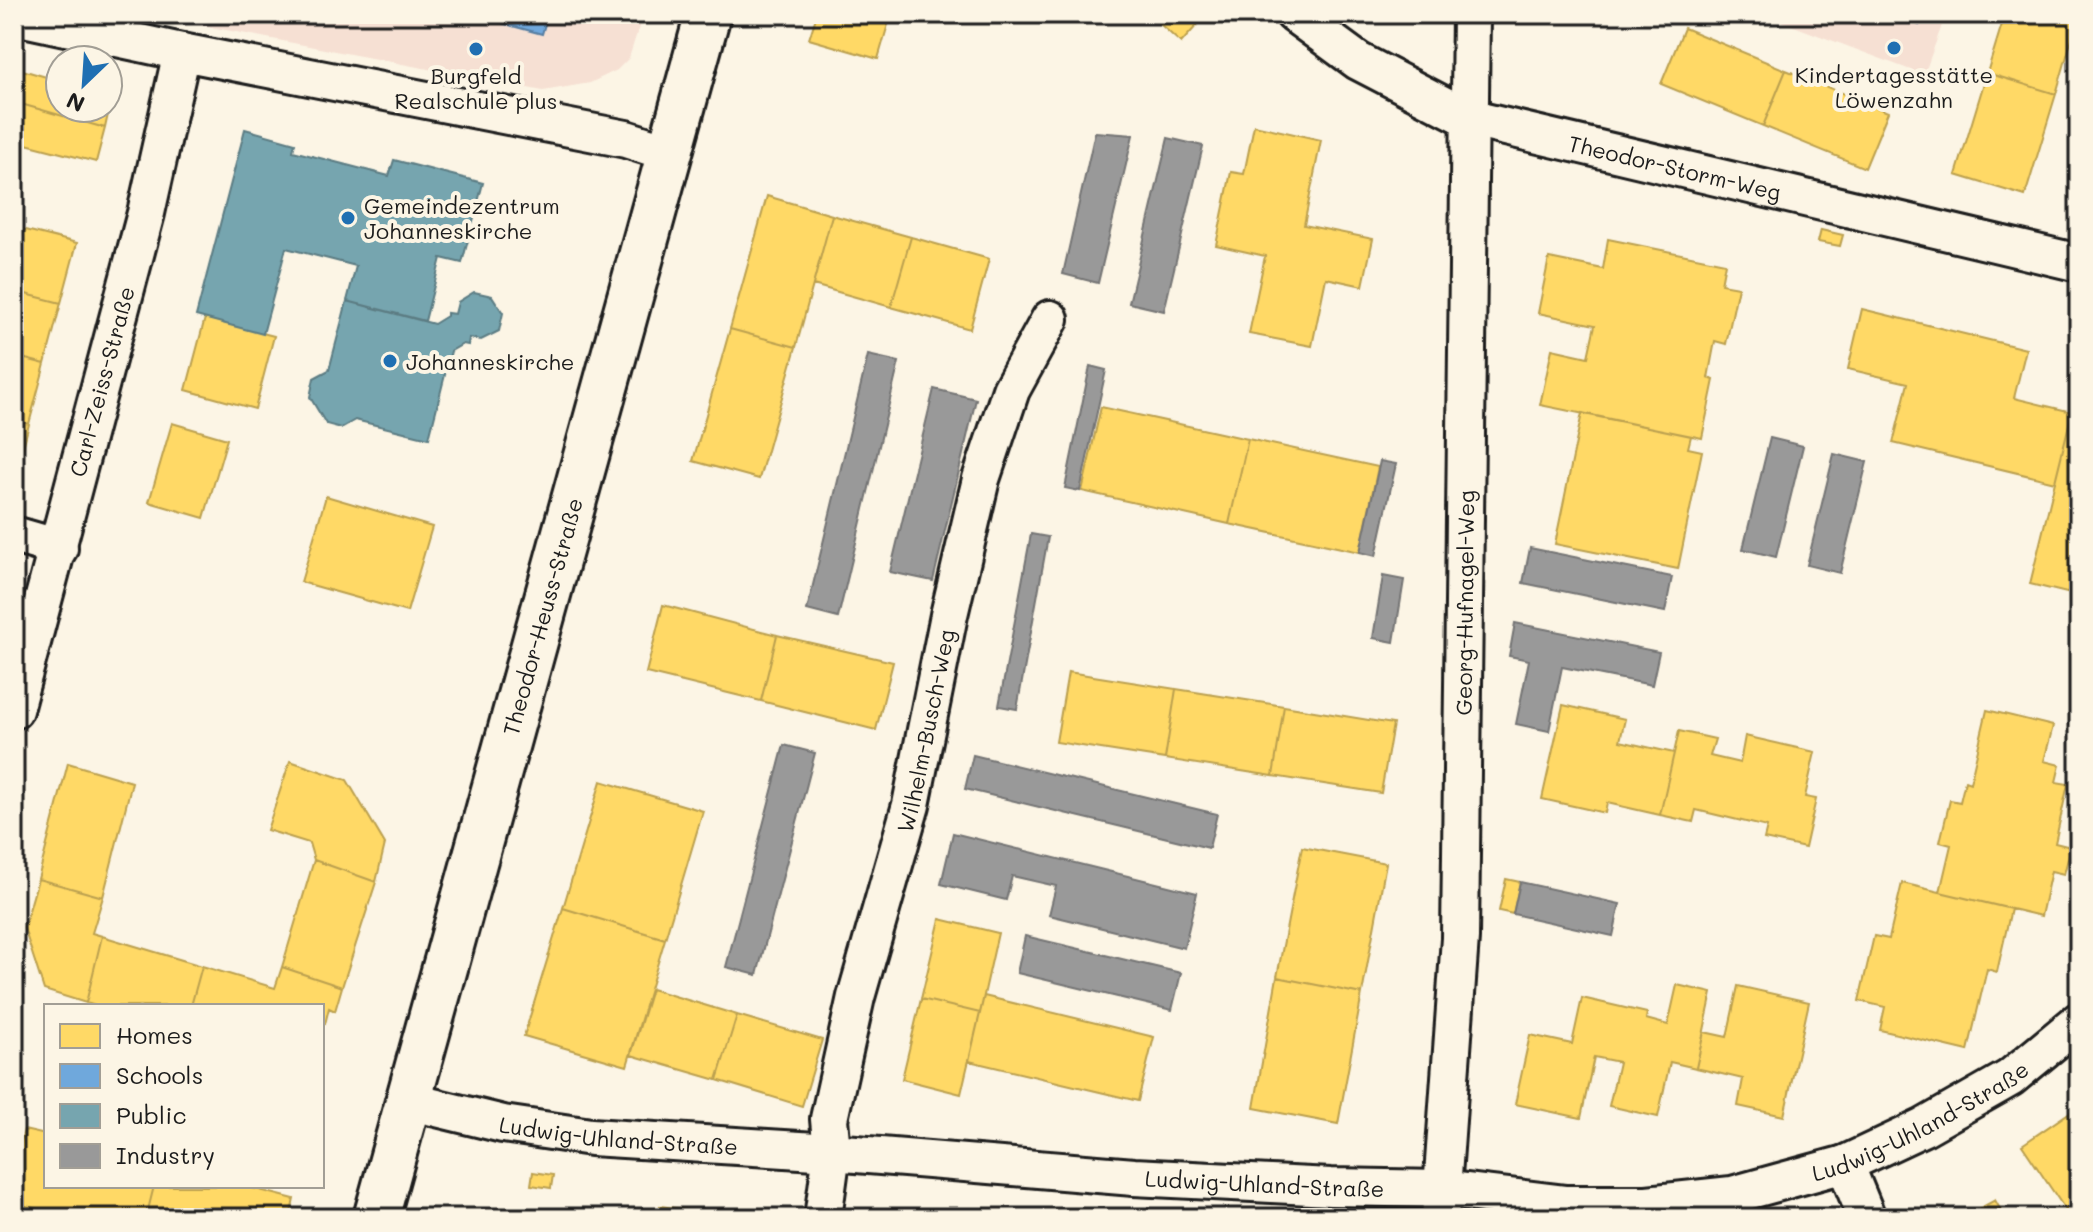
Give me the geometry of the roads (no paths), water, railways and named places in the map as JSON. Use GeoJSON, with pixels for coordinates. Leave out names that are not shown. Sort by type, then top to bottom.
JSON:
{"type":"FeatureCollection","features":[{"type":"Feature","properties":{"kind":"main road","name":"Theodor-Heuss-Straße"},"geometry":{"type":"LineString","coordinates":[[376,1218],[708,14]]}},
{"type":"Feature","properties":{"kind":"street","name":"Theodor-Storm-Weg"},"geometry":{"type":"LineString","coordinates":[[1294,14],[1358,61],[1468,118],[2079,263]]}},
{"type":"Feature","properties":{"kind":"street","name":"Georg-Hufnagel-Weg"},"geometry":{"type":"LineString","coordinates":[[1441,1204],[1460,938],[1471,14]]}},
{"type":"Feature","properties":{"kind":"street"},"geometry":{"type":"LineString","coordinates":[[14,16],[626,139],[670,153]]}},
{"type":"Feature","properties":{"kind":"street","name":"Carl-Zeiss-Straße"},"geometry":{"type":"LineString","coordinates":[[14,710],[146,213],[182,52]]}},
{"type":"Feature","properties":{"kind":"street","name":"Wilhelm-Busch-Weg"},"geometry":{"type":"LineString","coordinates":[[823,1218],[832,1152],[829,1119],[852,1012],[911,805],[949,615],[981,479],[1011,390],[1050,319]]}},
{"type":"Feature","properties":{"kind":"street"},"geometry":{"type":"LineString","coordinates":[[14,535],[59,548]]}},
{"type":"Feature","properties":{"kind":"street","name":"Ludwig-Uhland-Straße"},"geometry":{"type":"LineString","coordinates":[[408,1101],[503,1124],[591,1137],[832,1152],[1134,1177],[1331,1187],[1441,1204],[1647,1204],[1732,1195],[1845,1164],[1924,1127],[2010,1078],[2077,1026]]}},
{"type":"Feature","properties":{"kind":"street"},"geometry":{"type":"LineString","coordinates":[[1845,1164],[1867,1218]]}},
{"type":"Feature","properties":{"kind":"place","name":"Kindertagesstätte Löwenzahn"},"geometry":{"type":"Point","coordinates":[1894,48]}},
{"type":"Feature","properties":{"kind":"place","name":"Burgfeld Realschule plus"},"geometry":{"type":"Point","coordinates":[476,49]}},
{"type":"Feature","properties":{"kind":"place","name":"Gemeindezentrum Johanneskirche"},"geometry":{"type":"Point","coordinates":[348,218]}},
{"type":"Feature","properties":{"kind":"place","name":"Johanneskirche"},"geometry":{"type":"Point","coordinates":[390,361]}}]}
